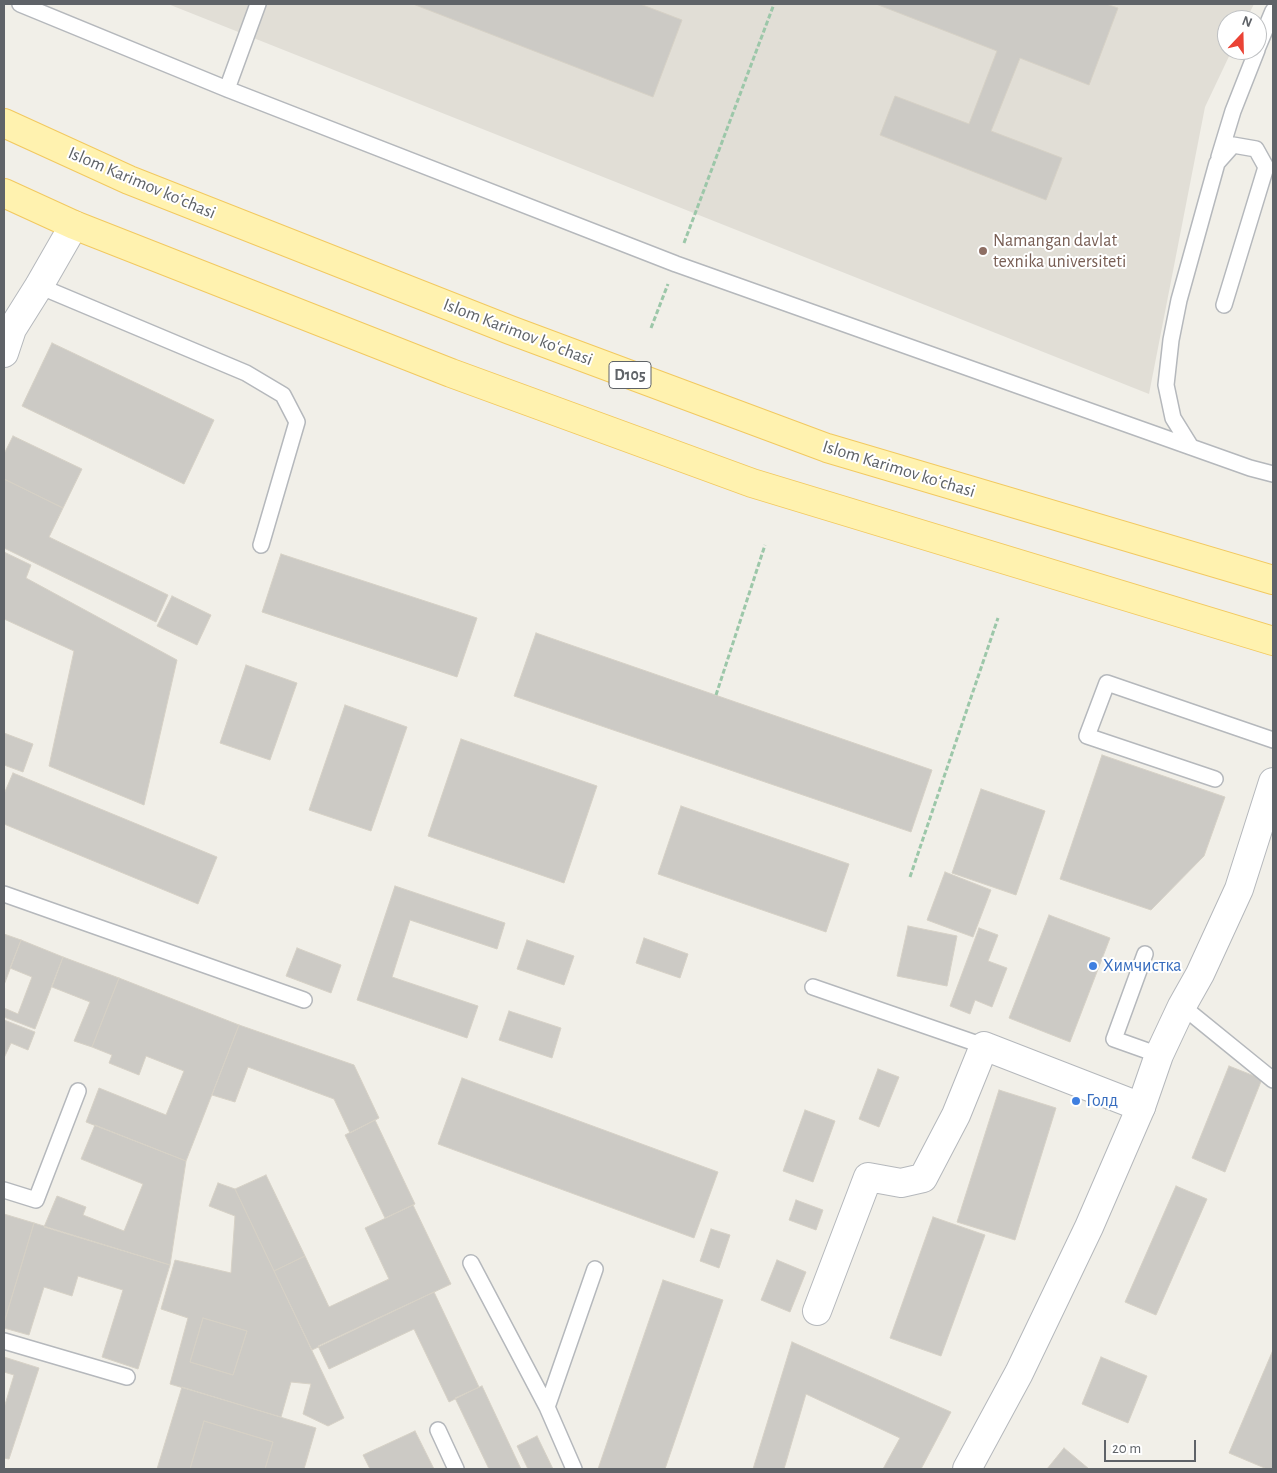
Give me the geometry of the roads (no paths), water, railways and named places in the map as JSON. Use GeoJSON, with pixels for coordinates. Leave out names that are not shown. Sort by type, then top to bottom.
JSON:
{"type":"FeatureCollection","features":[{"type":"Feature","properties":{"kind":"main road","name":"Islom Karimov koʻchasi"},"geometry":{"type":"LineString","coordinates":[[4,123],[129,180],[510,330],[827,448],[1273,580]]}},
{"type":"Feature","properties":{"kind":"main road"},"geometry":{"type":"LineString","coordinates":[[4,193],[74,225],[451,373],[752,483],[1273,641]]}},
{"type":"Feature","properties":{"kind":"street"},"geometry":{"type":"LineString","coordinates":[[4,353],[12,329],[74,225]]}},
{"type":"Feature","properties":{"kind":"street"},"geometry":{"type":"LineString","coordinates":[[967,1469],[1019,1373],[1088,1227],[1141,1107],[1159,1055],[1182,1006],[1200,974],[1239,889],[1273,782]]}},
{"type":"Feature","properties":{"kind":"street"},"geometry":{"type":"LineString","coordinates":[[817,1311],[868,1177],[901,1183],[923,1178],[956,1115],[984,1046],[1141,1107]]}},
{"type":"Feature","properties":{"kind":"lane"},"geometry":{"type":"LineString","coordinates":[[20,4],[227,90],[676,264],[1190,447],[1273,474]]}},
{"type":"Feature","properties":{"kind":"lane"},"geometry":{"type":"LineString","coordinates":[[227,90],[258,4]]}},
{"type":"Feature","properties":{"kind":"lane"},"geometry":{"type":"LineString","coordinates":[[1267,26],[1273,11]]}},
{"type":"Feature","properties":{"kind":"lane"},"geometry":{"type":"LineString","coordinates":[[1190,447],[1173,418],[1166,385],[1171,340],[1179,300],[1232,111],[1253,60]]}},
{"type":"Feature","properties":{"kind":"lane"},"geometry":{"type":"LineString","coordinates":[[1217,163],[1233,145],[1256,149],[1266,167],[1224,305]]}},
{"type":"Feature","properties":{"kind":"lane"},"geometry":{"type":"LineString","coordinates":[[39,286],[246,373],[283,395],[296,422],[262,546]]}},
{"type":"Feature","properties":{"kind":"lane"},"geometry":{"type":"LineString","coordinates":[[1215,779],[1087,736],[1106,683],[1273,740]]}},
{"type":"Feature","properties":{"kind":"lane"},"geometry":{"type":"LineString","coordinates":[[4,894],[304,1000]]}},
{"type":"Feature","properties":{"kind":"lane"},"geometry":{"type":"LineString","coordinates":[[1146,954],[1114,1039],[1159,1055]]}},
{"type":"Feature","properties":{"kind":"lane"},"geometry":{"type":"LineString","coordinates":[[813,987],[984,1046]]}},
{"type":"Feature","properties":{"kind":"lane"},"geometry":{"type":"LineString","coordinates":[[1182,1006],[1273,1080]]}},
{"type":"Feature","properties":{"kind":"lane"},"geometry":{"type":"LineString","coordinates":[[4,1190],[36,1200],[78,1091]]}},
{"type":"Feature","properties":{"kind":"lane"},"geometry":{"type":"LineString","coordinates":[[471,1263],[546,1407],[574,1469]]}},
{"type":"Feature","properties":{"kind":"lane"},"geometry":{"type":"LineString","coordinates":[[546,1407],[595,1269]]}},
{"type":"Feature","properties":{"kind":"lane"},"geometry":{"type":"LineString","coordinates":[[4,1341],[127,1377]]}},
{"type":"Feature","properties":{"kind":"lane"},"geometry":{"type":"LineString","coordinates":[[438,1430],[456,1469]]}},
{"type":"Feature","properties":{"kind":"place","name":"Namangan davlat texnika universiteti"},"geometry":{"type":"Point","coordinates":[983,251]}},
{"type":"Feature","properties":{"kind":"place","name":"Химчистка"},"geometry":{"type":"Point","coordinates":[1093,966]}},
{"type":"Feature","properties":{"kind":"place","name":"Голд"},"geometry":{"type":"Point","coordinates":[1076,1101]}}]}
